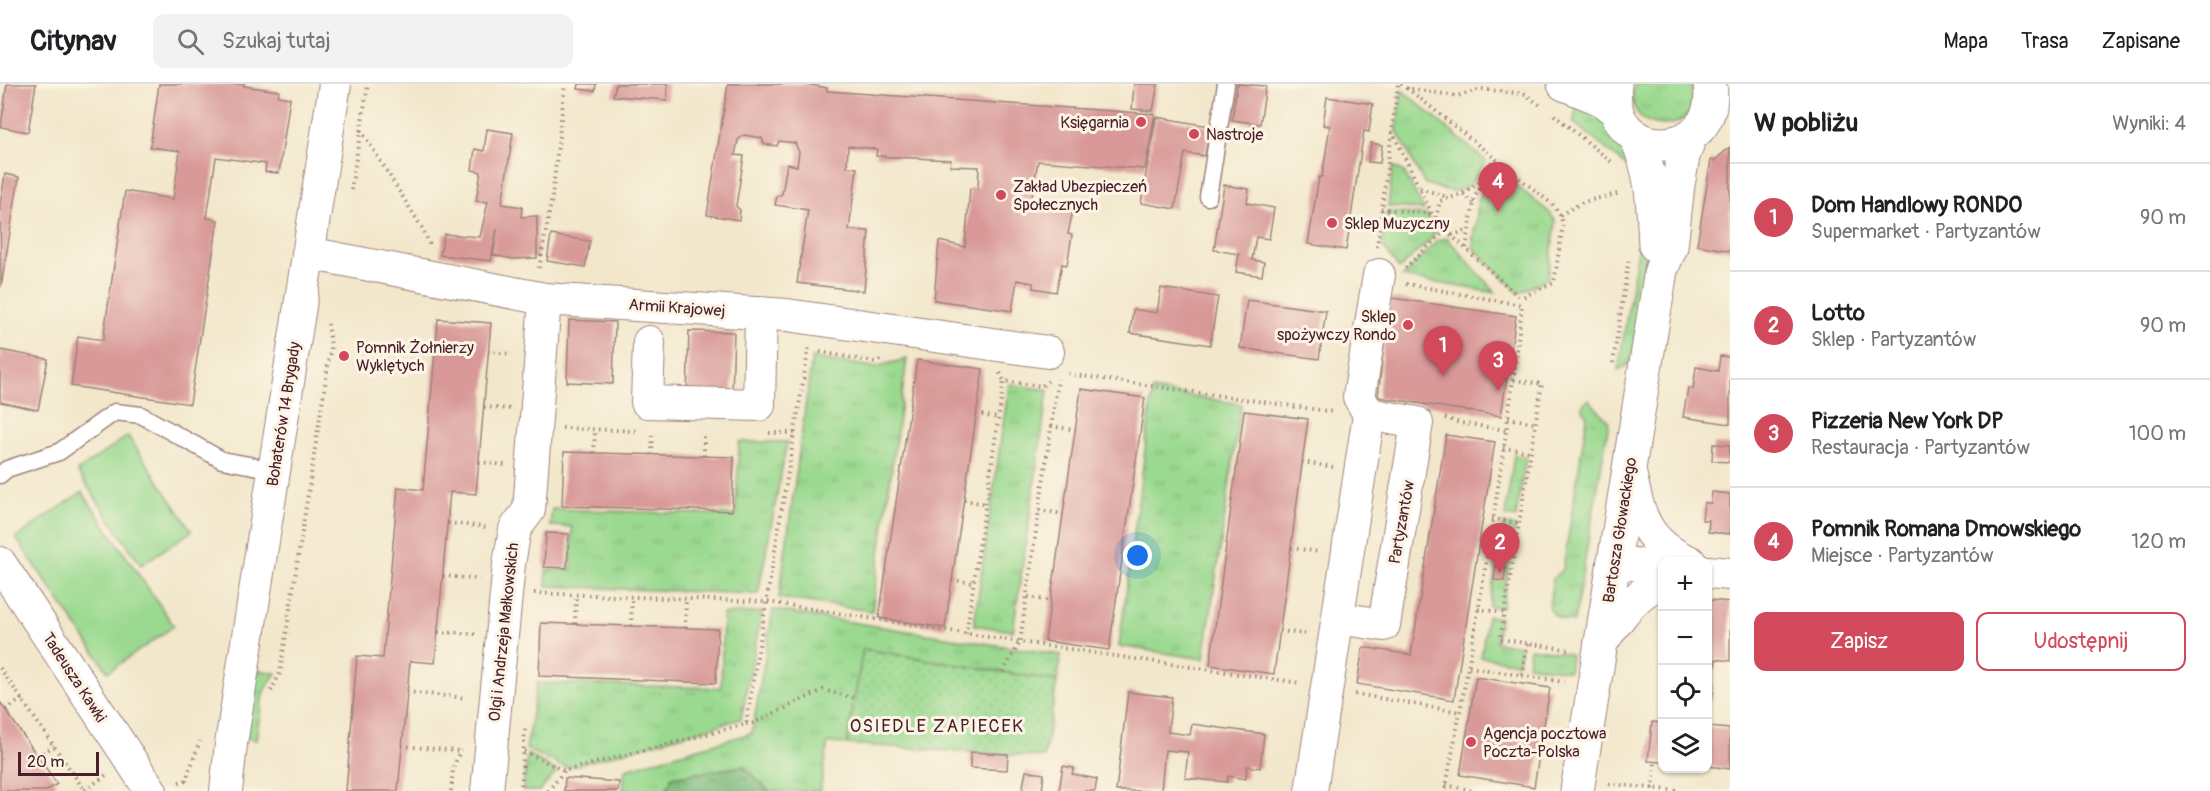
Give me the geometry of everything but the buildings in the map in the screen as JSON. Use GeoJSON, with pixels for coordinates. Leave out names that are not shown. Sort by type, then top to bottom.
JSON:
{"type":"FeatureCollection","features":[{"type":"Feature","properties":{"kind":"street","name":"Bohaterów 14 Brygady"},"geometry":{"type":"LineString","coordinates":[[226,791],[231,744],[335,84]]}},
{"type":"Feature","properties":{"kind":"street"},"geometry":{"type":"LineString","coordinates":[[1554,96],[1601,99],[1615,97]]}},
{"type":"Feature","properties":{"kind":"street","name":"Bartosza Głowackiego"},"geometry":{"type":"LineString","coordinates":[[1615,97],[1621,123],[1636,137],[1645,157],[1652,186],[1655,244],[1660,270]]}},
{"type":"Feature","properties":{"kind":"street"},"geometry":{"type":"LineString","coordinates":[[1636,137],[1655,144],[1670,144],[1709,110]]}},
{"type":"Feature","properties":{"kind":"street","name":"Bartosza Głowackiego"},"geometry":{"type":"LineString","coordinates":[[1589,787],[1589,648],[1613,562],[1660,270],[1671,247],[1683,157],[1709,110]]}},
{"type":"Feature","properties":{"kind":"street","name":"Armii Krajowej"},"geometry":{"type":"LineString","coordinates":[[308,253],[545,299],[787,315],[1053,362]]}},
{"type":"Feature","properties":{"kind":"street"},"geometry":{"type":"LineString","coordinates":[[1311,791],[1369,414],[1359,397],[1384,278]]}},
{"type":"Feature","properties":{"kind":"street","name":"Olgi i Andrzeja Małkowskich"},"geometry":{"type":"LineString","coordinates":[[487,791],[509,564],[515,530],[529,510],[545,299]]}},
{"type":"Feature","properties":{"kind":"street"},"geometry":{"type":"LineString","coordinates":[[649,342],[647,402],[759,405],[761,313]]}},
{"type":"Feature","properties":{"kind":"street","name":"Partyzantów"},"geometry":{"type":"LineString","coordinates":[[1338,618],[1384,625],[1418,423],[1369,414]]}},
{"type":"Feature","properties":{"kind":"street"},"geometry":{"type":"LineString","coordinates":[[1629,466],[1644,525],[1658,543],[1683,557]]}},
{"type":"Feature","properties":{"kind":"street"},"geometry":{"type":"LineString","coordinates":[[1613,562],[1658,567]]}},
{"type":"Feature","properties":{"kind":"street","name":"Tadeusza Kawki"},"geometry":{"type":"LineString","coordinates":[[0,564],[162,786]]}},
{"type":"Feature","properties":{"kind":"street"},"geometry":{"type":"LineString","coordinates":[[1589,648],[1636,600],[1658,584]]}},
{"type":"Feature","properties":{"kind":"street","name":"Bohaterów 14 Brygady"},"geometry":{"type":"LineString","coordinates":[[207,791],[231,744]]}},
{"type":"Feature","properties":{"kind":"lane"},"geometry":{"type":"LineString","coordinates":[[1208,197],[1226,84]]}},
{"type":"Feature","properties":{"kind":"lane"},"geometry":{"type":"LineString","coordinates":[[0,475],[7,469],[59,452],[115,412],[141,415],[222,460],[275,470]]}},
{"type":"Feature","properties":{"kind":"path"},"geometry":{"type":"LineString","coordinates":[[350,197],[368,84]]}},
{"type":"Feature","properties":{"kind":"path"},"geometry":{"type":"LineString","coordinates":[[539,268],[552,198],[565,84]]}},
{"type":"Feature","properties":{"kind":"path"},"geometry":{"type":"LineString","coordinates":[[1520,298],[1554,283],[1563,224],[1560,215],[1553,205],[1400,84],[1375,264],[1384,278],[1522,305]]}},
{"type":"Feature","properties":{"kind":"path"},"geometry":{"type":"LineString","coordinates":[[1406,88],[1457,96],[1481,89],[1554,96]]}},
{"type":"Feature","properties":{"kind":"path"},"geometry":{"type":"LineString","coordinates":[[1554,115],[1617,166]]}},
{"type":"Feature","properties":{"kind":"path"},"geometry":{"type":"LineString","coordinates":[[361,130],[424,231],[432,251]]}},
{"type":"Feature","properties":{"kind":"path"},"geometry":{"type":"LineString","coordinates":[[1392,130],[1432,214],[1451,235],[1520,298],[1522,305],[1514,380],[1469,667],[1445,791]]}},
{"type":"Feature","properties":{"kind":"path"},"geometry":{"type":"LineString","coordinates":[[1436,218],[1440,201],[1463,194],[1477,184],[1494,159]]}},
{"type":"Feature","properties":{"kind":"path"},"geometry":{"type":"LineString","coordinates":[[1466,249],[1475,196],[1498,162]]}},
{"type":"Feature","properties":{"kind":"path"},"geometry":{"type":"LineString","coordinates":[[1419,187],[1449,198]]}},
{"type":"Feature","properties":{"kind":"path"},"geometry":{"type":"LineString","coordinates":[[1560,215],[1583,202],[1624,192]]}},
{"type":"Feature","properties":{"kind":"path"},"geometry":{"type":"LineString","coordinates":[[1463,194],[1474,203]]}},
{"type":"Feature","properties":{"kind":"path"},"geometry":{"type":"LineString","coordinates":[[1381,209],[1432,214]]}},
{"type":"Feature","properties":{"kind":"path"},"geometry":{"type":"LineString","coordinates":[[1384,278],[1446,230]]}},
{"type":"Feature","properties":{"kind":"path"},"geometry":{"type":"LineString","coordinates":[[1451,235],[1469,230]]}},
{"type":"Feature","properties":{"kind":"path"},"geometry":{"type":"LineString","coordinates":[[1611,372],[1629,257]]}},
{"type":"Feature","properties":{"kind":"path"},"geometry":{"type":"LineString","coordinates":[[270,693],[280,673],[331,345],[328,323]]}},
{"type":"Feature","properties":{"kind":"path"},"geometry":{"type":"LineString","coordinates":[[746,724],[810,340]]}},
{"type":"Feature","properties":{"kind":"path"},"geometry":{"type":"LineString","coordinates":[[808,350],[875,362],[885,358]]}},
{"type":"Feature","properties":{"kind":"path"},"geometry":{"type":"LineString","coordinates":[[488,352],[516,354]]}},
{"type":"Feature","properties":{"kind":"path"},"geometry":{"type":"LineString","coordinates":[[1004,381],[1042,386],[1053,362]]}},
{"type":"Feature","properties":{"kind":"path"},"geometry":{"type":"LineString","coordinates":[[1053,362],[1335,412]]}},
{"type":"Feature","properties":{"kind":"path"},"geometry":{"type":"LineString","coordinates":[[1004,672],[1020,642],[1028,597],[1051,426],[1053,362]]}},
{"type":"Feature","properties":{"kind":"path"},"geometry":{"type":"LineString","coordinates":[[966,634],[1004,381],[998,370]]}},
{"type":"Feature","properties":{"kind":"path"},"geometry":{"type":"LineString","coordinates":[[1514,380],[1542,384],[1500,639],[1527,644],[1589,648]]}},
{"type":"Feature","properties":{"kind":"path"},"geometry":{"type":"LineString","coordinates":[[510,420],[511,399]]}},
{"type":"Feature","properties":{"kind":"path"},"geometry":{"type":"LineString","coordinates":[[483,407],[510,409]]}},
{"type":"Feature","properties":{"kind":"path"},"geometry":{"type":"LineString","coordinates":[[976,414],[998,418]]}},
{"type":"Feature","properties":{"kind":"path"},"geometry":{"type":"LineString","coordinates":[[1440,416],[1460,423],[1506,430]]}},
{"type":"Feature","properties":{"kind":"path"},"geometry":{"type":"LineString","coordinates":[[1508,418],[1536,423]]}},
{"type":"Feature","properties":{"kind":"path"},"geometry":{"type":"LineString","coordinates":[[1051,426],[1075,430]]}},
{"type":"Feature","properties":{"kind":"path"},"geometry":{"type":"LineString","coordinates":[[594,453],[595,429]]}},
{"type":"Feature","properties":{"kind":"path"},"geometry":{"type":"LineString","coordinates":[[652,432],[652,455]]}},
{"type":"Feature","properties":{"kind":"path"},"geometry":{"type":"LineString","coordinates":[[704,456],[705,433]]}},
{"type":"Feature","properties":{"kind":"path"},"geometry":{"type":"LineString","coordinates":[[1503,448],[1531,452]]}},
{"type":"Feature","properties":{"kind":"path"},"geometry":{"type":"LineString","coordinates":[[505,475],[507,454]]}},
{"type":"Feature","properties":{"kind":"path"},"geometry":{"type":"LineString","coordinates":[[479,462],[506,465]]}},
{"type":"Feature","properties":{"kind":"path"},"geometry":{"type":"LineString","coordinates":[[1302,462],[1335,468]]}},
{"type":"Feature","properties":{"kind":"path"},"geometry":{"type":"LineString","coordinates":[[964,500],[986,504]]}},
{"type":"Feature","properties":{"kind":"path"},"geometry":{"type":"LineString","coordinates":[[1039,510],[1063,514]]}},
{"type":"Feature","properties":{"kind":"path"},"geometry":{"type":"LineString","coordinates":[[1492,519],[1520,523]]}},
{"type":"Feature","properties":{"kind":"path"},"geometry":{"type":"LineString","coordinates":[[448,523],[487,527],[495,521]]}},
{"type":"Feature","properties":{"kind":"path"},"geometry":{"type":"LineString","coordinates":[[486,537],[487,527]]}},
{"type":"Feature","properties":{"kind":"path"},"geometry":{"type":"LineString","coordinates":[[1291,548],[1323,552]]}},
{"type":"Feature","properties":{"kind":"path"},"geometry":{"type":"LineString","coordinates":[[443,576],[483,579]]}},
{"type":"Feature","properties":{"kind":"path"},"geometry":{"type":"LineString","coordinates":[[952,580],[974,583]]}},
{"type":"Feature","properties":{"kind":"path"},"geometry":{"type":"LineString","coordinates":[[534,593],[768,602],[966,634],[1301,683]]}},
{"type":"Feature","properties":{"kind":"path"},"geometry":{"type":"LineString","coordinates":[[575,624],[576,595]]}},
{"type":"Feature","properties":{"kind":"path"},"geometry":{"type":"LineString","coordinates":[[631,626],[632,597]]}},
{"type":"Feature","properties":{"kind":"path"},"geometry":{"type":"LineString","coordinates":[[1028,597],[1051,601]]}},
{"type":"Feature","properties":{"kind":"path"},"geometry":{"type":"LineString","coordinates":[[685,628],[686,598]]}},
{"type":"Feature","properties":{"kind":"path"},"geometry":{"type":"LineString","coordinates":[[1478,609],[1504,613]]}},
{"type":"Feature","properties":{"kind":"path"},"geometry":{"type":"LineString","coordinates":[[1280,631],[1311,635]]}},
{"type":"Feature","properties":{"kind":"path"},"geometry":{"type":"LineString","coordinates":[[438,632],[478,635],[478,644]]}},
{"type":"Feature","properties":{"kind":"path"},"geometry":{"type":"LineString","coordinates":[[1522,675],[1527,644]]}},
{"type":"Feature","properties":{"kind":"path"},"geometry":{"type":"LineString","coordinates":[[1469,667],[1573,683]]}},
{"type":"Feature","properties":{"kind":"path"},"geometry":{"type":"LineString","coordinates":[[0,668],[85,791]]}},
{"type":"Feature","properties":{"kind":"path"},"geometry":{"type":"LineString","coordinates":[[548,791],[564,771],[754,723],[823,690],[855,698]]}},
{"type":"Feature","properties":{"kind":"path"},"geometry":{"type":"LineString","coordinates":[[407,692],[470,698],[469,707]]}},
{"type":"Feature","properties":{"kind":"path"},"geometry":{"type":"LineString","coordinates":[[1348,693],[1460,712]]}},
{"type":"Feature","properties":{"kind":"path"},"geometry":{"type":"LineString","coordinates":[[6,710],[22,699]]}},
{"type":"Feature","properties":{"kind":"path"},"geometry":{"type":"LineString","coordinates":[[162,786],[186,780],[200,740]]}},
{"type":"Feature","properties":{"kind":"path"},"geometry":{"type":"LineString","coordinates":[[451,791],[453,769],[462,743]]}},
{"type":"Feature","properties":{"kind":"path"},"geometry":{"type":"LineString","coordinates":[[38,756],[54,746]]}},
{"type":"Feature","properties":{"kind":"path"},"geometry":{"type":"LineString","coordinates":[[402,746],[459,752]]}},
{"type":"Feature","properties":{"kind":"path"},"geometry":{"type":"LineString","coordinates":[[524,751],[564,771]]}},
{"type":"Feature","properties":{"kind":"path"},"geometry":{"type":"LineString","coordinates":[[1653,789],[1655,761]]}},
{"type":"Feature","properties":{"kind":"path"},"geometry":{"type":"LineString","coordinates":[[1446,785],[1474,791]]}},
{"type":"Feature","properties":{"kind":"path"},"geometry":{"type":"LineString","coordinates":[[1589,787],[1680,791]]}},
{"type":"Feature","properties":{"kind":"green space"},"geometry":{"type":"Polygon","coordinates":[[[1635,84],[1691,84],[1693,102],[1687,115],[1676,122],[1663,125],[1650,122],[1639,115],[1633,102],[1635,84]]]}},
{"type":"Feature","properties":{"kind":"green space"},"geometry":{"type":"Polygon","coordinates":[[[1402,90],[1486,161],[1473,180],[1461,190],[1446,190],[1424,183],[1397,131],[1402,90]]]}},
{"type":"Feature","properties":{"kind":"green space"},"geometry":{"type":"Polygon","coordinates":[[[1579,98],[1591,103],[1628,147],[1635,173],[1573,122],[1579,98]]]}},
{"type":"Feature","properties":{"kind":"green space"},"geometry":{"type":"Polygon","coordinates":[[[1393,166],[1404,172],[1424,210],[1388,206],[1393,166]]]}},
{"type":"Feature","properties":{"kind":"green space"},"geometry":{"type":"Polygon","coordinates":[[[1497,170],[1550,213],[1556,222],[1548,278],[1519,293],[1474,249],[1477,201],[1497,170]]]}},
{"type":"Feature","properties":{"kind":"green space"},"geometry":{"type":"Polygon","coordinates":[[[1387,212],[1427,215],[1434,227],[1434,236],[1399,269],[1382,245],[1387,212]]]}},
{"type":"Feature","properties":{"kind":"green space"},"geometry":{"type":"Polygon","coordinates":[[[1644,213],[1647,259],[1631,363],[1618,370],[1644,213]]]}},
{"type":"Feature","properties":{"kind":"green space"},"geometry":{"type":"Polygon","coordinates":[[[1447,238],[1496,293],[1402,277],[1438,240],[1447,238]]]}},
{"type":"Feature","properties":{"kind":"green space"},"geometry":{"type":"Polygon","coordinates":[[[812,358],[874,367],[907,359],[872,611],[779,598],[812,358]]]}},
{"type":"Feature","properties":{"kind":"green space"},"geometry":{"type":"Polygon","coordinates":[[[1009,384],[1048,390],[1013,631],[974,625],[1009,384]]]}},
{"type":"Feature","properties":{"kind":"green space"},"geometry":{"type":"Polygon","coordinates":[[[1153,390],[1241,404],[1204,659],[1119,646],[1153,390]]]}},
{"type":"Feature","properties":{"kind":"green space"},"geometry":{"type":"Polygon","coordinates":[[[1589,400],[1609,422],[1574,622],[1560,618],[1549,608],[1553,578],[1563,569],[1587,417],[1582,407],[1589,400]]]}},
{"type":"Feature","properties":{"kind":"green space"},"geometry":{"type":"Polygon","coordinates":[[[128,436],[192,531],[141,565],[77,471],[128,436]]]}},
{"type":"Feature","properties":{"kind":"green space"},"geometry":{"type":"Polygon","coordinates":[[[739,442],[787,442],[758,594],[546,586],[546,570],[571,570],[572,527],[550,526],[552,509],[736,515],[739,442]]]}},
{"type":"Feature","properties":{"kind":"green space"},"geometry":{"type":"Polygon","coordinates":[[[1514,455],[1526,457],[1516,518],[1505,516],[1514,455]]]}},
{"type":"Feature","properties":{"kind":"green space"},"geometry":{"type":"Polygon","coordinates":[[[82,492],[174,626],[108,672],[16,538],[82,492]]]}},
{"type":"Feature","properties":{"kind":"green space"},"geometry":{"type":"Polygon","coordinates":[[[1503,524],[1515,526],[1502,608],[1489,606],[1503,524]]]}},
{"type":"Feature","properties":{"kind":"green space"},"geometry":{"type":"Polygon","coordinates":[[[773,610],[1061,655],[1057,681],[863,649],[847,744],[828,743],[820,791],[769,791],[743,766],[672,777],[666,791],[623,791],[625,769],[752,733],[773,610]]]}},
{"type":"Feature","properties":{"kind":"green space"},"geometry":{"type":"Polygon","coordinates":[[[762,612],[741,719],[566,768],[526,749],[537,683],[721,688],[723,614],[762,612]]]}},
{"type":"Feature","properties":{"kind":"green space"},"geometry":{"type":"Polygon","coordinates":[[[1487,616],[1500,618],[1496,642],[1521,646],[1518,663],[1481,657],[1487,616]]]}},
{"type":"Feature","properties":{"kind":"green space"},"geometry":{"type":"Polygon","coordinates":[[[1530,648],[1569,654],[1571,657],[1569,671],[1528,665],[1530,648]]]}},
{"type":"Feature","properties":{"kind":"green space"},"geometry":{"type":"Polygon","coordinates":[[[863,649],[1057,681],[1044,757],[847,744],[863,649]]]}},
{"type":"Feature","properties":{"kind":"green space"},"geometry":{"type":"Polygon","coordinates":[[[257,670],[276,673],[263,693],[256,740],[246,738],[257,670]]]}},
{"type":"Feature","properties":{"kind":"green space"},"geometry":{"type":"Polygon","coordinates":[[[527,754],[557,771],[540,791],[523,791],[527,754]]]}},
{"type":"Feature","properties":{"kind":"green space"},"geometry":{"type":"Polygon","coordinates":[[[743,766],[769,791],[666,791],[672,777],[743,766]]]}},
{"type":"Feature","properties":{"kind":"place","name":"Księgarnia"},"geometry":{"type":"Point","coordinates":[1141,122]}},
{"type":"Feature","properties":{"kind":"place","name":"Nastroje"},"geometry":{"type":"Point","coordinates":[1194,134]}},
{"type":"Feature","properties":{"kind":"place","name":"Zakład Ubezpieczeń Społecznych"},"geometry":{"type":"Point","coordinates":[1001,195]}},
{"type":"Feature","properties":{"kind":"place","name":"Pomnik Romana Dmowskiego"},"geometry":{"type":"Point","coordinates":[1498,212]}},
{"type":"Feature","properties":{"kind":"place","name":"Sklep Muzyczny"},"geometry":{"type":"Point","coordinates":[1332,223]}},
{"type":"Feature","properties":{"kind":"place","name":"Sklep spożywczy Rondo"},"geometry":{"type":"Point","coordinates":[1408,325]}},
{"type":"Feature","properties":{"kind":"place","name":"Pomnik Żołnierzy Wyklętych"},"geometry":{"type":"Point","coordinates":[344,356]}},
{"type":"Feature","properties":{"kind":"place","name":"Dom Handlowy RONDO"},"geometry":{"type":"Point","coordinates":[1443,376]}},
{"type":"Feature","properties":{"kind":"place","name":"Pizzeria New York DP"},"geometry":{"type":"Point","coordinates":[1498,391]}},
{"type":"Feature","properties":{"kind":"place","name":"Lotto"},"geometry":{"type":"Point","coordinates":[1500,573]}},
{"type":"Feature","properties":{"kind":"place","name":"Agencja pocztowa Poczta-Polska"},"geometry":{"type":"Point","coordinates":[1471,742]}},
{"type":"Feature","properties":{"kind":"district","name":"OSIEDLE ZAPIECEK"},"geometry":{"type":"Point","coordinates":[937,726]}}]}
